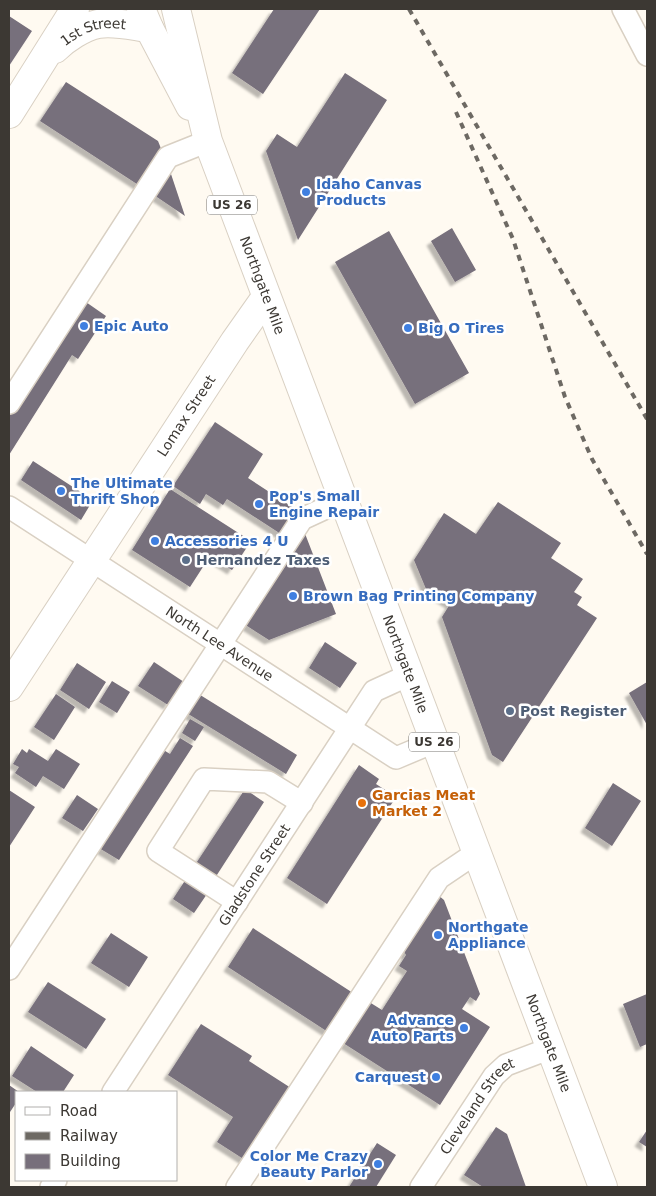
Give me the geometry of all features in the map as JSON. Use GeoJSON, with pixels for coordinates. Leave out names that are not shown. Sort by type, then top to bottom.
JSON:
{"type":"FeatureCollection","features":[{"type":"Feature","properties":{"kind":"main road","name":"1st Street"},"geometry":{"type":"LineString","coordinates":[[9,114],[75,9]]}},
{"type":"Feature","properties":{"kind":"main road","name":"Northgate Mile"},"geometry":{"type":"LineString","coordinates":[[176,9],[208,141],[603,1187]]}},
{"type":"Feature","properties":{"kind":"main road","name":"1st Street"},"geometry":{"type":"LineString","coordinates":[[45,59],[66,38],[98,24],[114,24],[145,18]]}},
{"type":"Feature","properties":{"kind":"main road","name":"Northgate Mile"},"geometry":{"type":"LineString","coordinates":[[145,18],[208,141]]}},
{"type":"Feature","properties":{"kind":"main road","name":"Lomax Street"},"geometry":{"type":"LineString","coordinates":[[9,687],[235,341],[266,298]]}},
{"type":"Feature","properties":{"kind":"street"},"geometry":{"type":"LineString","coordinates":[[623,9],[646,49]]}},
{"type":"Feature","properties":{"kind":"street"},"geometry":{"type":"LineString","coordinates":[[9,403],[168,157],[208,141]]}},
{"type":"Feature","properties":{"kind":"street"},"geometry":{"type":"LineString","coordinates":[[9,970],[302,518],[343,500]]}},
{"type":"Feature","properties":{"kind":"street","name":"North Lee Avenue"},"geometry":{"type":"LineString","coordinates":[[9,506],[396,758],[434,742]]}},
{"type":"Feature","properties":{"kind":"street","name":"Gladstone Street"},"geometry":{"type":"LineString","coordinates":[[114,1091],[374,692],[409,675]]}},
{"type":"Feature","properties":{"kind":"street"},"geometry":{"type":"LineString","coordinates":[[237,902],[158,851],[204,779],[268,782],[302,803]]}},
{"type":"Feature","properties":{"kind":"street"},"geometry":{"type":"LineString","coordinates":[[237,1187],[439,878],[476,852]]}},
{"type":"Feature","properties":{"kind":"street","name":"Cleveland Street"},"geometry":{"type":"LineString","coordinates":[[421,1187],[494,1076],[506,1065],[551,1048]]}},
{"type":"Feature","properties":{"kind":"building"},"geometry":{"type":"Polygon","coordinates":[[[274,9],[320,9],[263,94],[232,73],[274,9]]]}},
{"type":"Feature","properties":{"kind":"building"},"geometry":{"type":"Polygon","coordinates":[[[9,16],[32,31],[9,66],[9,16]]]}},
{"type":"Feature","properties":{"kind":"building"},"geometry":{"type":"Polygon","coordinates":[[[345,73],[387,100],[298,240],[266,151],[277,134],[297,147],[345,73]]]}},
{"type":"Feature","properties":{"kind":"building"},"geometry":{"type":"Polygon","coordinates":[[[66,82],[158,141],[162,151],[140,186],[40,121],[66,82]]]}},
{"type":"Feature","properties":{"kind":"building"},"geometry":{"type":"Polygon","coordinates":[[[169,168],[185,216],[151,193],[169,168]]]}},
{"type":"Feature","properties":{"kind":"building"},"geometry":{"type":"Polygon","coordinates":[[[452,228],[476,270],[455,282],[431,241],[452,228]]]}},
{"type":"Feature","properties":{"kind":"building"},"geometry":{"type":"Polygon","coordinates":[[[389,231],[469,373],[415,404],[335,262],[389,231]]]}},
{"type":"Feature","properties":{"kind":"building"},"geometry":{"type":"Polygon","coordinates":[[[83,300],[106,316],[78,359],[72,355],[9,455],[9,415],[83,300]]]}},
{"type":"Feature","properties":{"kind":"building"},"geometry":{"type":"Polygon","coordinates":[[[215,422],[263,454],[248,478],[300,512],[284,536],[227,499],[223,505],[206,494],[200,504],[173,486],[215,422]]]}},
{"type":"Feature","properties":{"kind":"building"},"geometry":{"type":"Polygon","coordinates":[[[33,461],[93,500],[81,520],[21,480],[33,461]]]}},
{"type":"Feature","properties":{"kind":"building"},"geometry":{"type":"Polygon","coordinates":[[[170,489],[251,541],[232,570],[210,556],[190,587],[132,550],[170,489]]]}},
{"type":"Feature","properties":{"kind":"building"},"geometry":{"type":"Polygon","coordinates":[[[498,502],[561,543],[551,558],[583,579],[574,592],[582,597],[577,605],[597,618],[503,762],[492,755],[442,617],[450,604],[426,589],[414,560],[444,513],[476,534],[498,502]]]}},
{"type":"Feature","properties":{"kind":"building"},"geometry":{"type":"Polygon","coordinates":[[[304,531],[336,614],[269,640],[244,624],[304,531]]]}},
{"type":"Feature","properties":{"kind":"building"},"geometry":{"type":"Polygon","coordinates":[[[325,642],[357,663],[340,688],[309,668],[325,642]]]}},
{"type":"Feature","properties":{"kind":"building"},"geometry":{"type":"Polygon","coordinates":[[[154,662],[184,682],[168,705],[138,686],[154,662]]]}},
{"type":"Feature","properties":{"kind":"building"},"geometry":{"type":"Polygon","coordinates":[[[77,663],[106,682],[89,709],[60,690],[77,663]]]}},
{"type":"Feature","properties":{"kind":"building"},"geometry":{"type":"Polygon","coordinates":[[[112,681],[130,692],[117,713],[99,702],[112,681]]]}},
{"type":"Feature","properties":{"kind":"building"},"geometry":{"type":"Polygon","coordinates":[[[647,682],[647,725],[629,693],[647,682]]]}},
{"type":"Feature","properties":{"kind":"building"},"geometry":{"type":"Polygon","coordinates":[[[197,693],[297,755],[286,774],[185,712],[197,693]]]}},
{"type":"Feature","properties":{"kind":"building"},"geometry":{"type":"Polygon","coordinates":[[[56,694],[75,707],[54,740],[34,727],[56,694]]]}},
{"type":"Feature","properties":{"kind":"building"},"geometry":{"type":"Polygon","coordinates":[[[190,719],[204,727],[195,741],[182,733],[190,719]]]}},
{"type":"Feature","properties":{"kind":"building"},"geometry":{"type":"Polygon","coordinates":[[[180,738],[193,746],[119,860],[99,848],[162,749],[170,754],[180,738]]]}},
{"type":"Feature","properties":{"kind":"building"},"geometry":{"type":"Polygon","coordinates":[[[22,749],[27,753],[29,749],[48,761],[56,749],[80,764],[64,789],[43,776],[36,787],[15,773],[19,767],[13,764],[22,749]]]}},
{"type":"Feature","properties":{"kind":"building"},"geometry":{"type":"Polygon","coordinates":[[[359,765],[379,779],[376,784],[396,797],[327,904],[287,878],[359,765]]]}},
{"type":"Feature","properties":{"kind":"building"},"geometry":{"type":"Polygon","coordinates":[[[613,783],[641,801],[612,846],[585,828],[613,783]]]}},
{"type":"Feature","properties":{"kind":"building"},"geometry":{"type":"Polygon","coordinates":[[[245,789],[264,802],[213,881],[193,868],[245,789]]]}},
{"type":"Feature","properties":{"kind":"building"},"geometry":{"type":"Polygon","coordinates":[[[9,790],[35,807],[9,847],[9,790]]]}},
{"type":"Feature","properties":{"kind":"building"},"geometry":{"type":"Polygon","coordinates":[[[77,795],[98,809],[83,831],[62,818],[77,795]]]}},
{"type":"Feature","properties":{"kind":"building"},"geometry":{"type":"Polygon","coordinates":[[[186,879],[207,894],[194,913],[173,899],[186,879]]]}},
{"type":"Feature","properties":{"kind":"building"},"geometry":{"type":"Polygon","coordinates":[[[438,895],[444,900],[480,994],[476,1001],[470,997],[462,1009],[490,1027],[440,1105],[340,1041],[366,1000],[382,1010],[407,971],[399,966],[406,955],[402,948],[438,895]]]}},
{"type":"Feature","properties":{"kind":"building"},"geometry":{"type":"Polygon","coordinates":[[[253,928],[353,993],[328,1032],[228,967],[253,928]]]}},
{"type":"Feature","properties":{"kind":"building"},"geometry":{"type":"Polygon","coordinates":[[[111,933],[148,957],[129,987],[91,963],[111,933]]]}},
{"type":"Feature","properties":{"kind":"building"},"geometry":{"type":"Polygon","coordinates":[[[48,982],[106,1019],[86,1049],[28,1012],[48,982]]]}},
{"type":"Feature","properties":{"kind":"building"},"geometry":{"type":"Polygon","coordinates":[[[647,994],[647,1044],[640,1047],[623,1004],[647,994]]]}},
{"type":"Feature","properties":{"kind":"building"},"geometry":{"type":"Polygon","coordinates":[[[201,1024],[252,1056],[249,1061],[291,1088],[245,1160],[217,1142],[233,1117],[168,1075],[201,1024]]]}},
{"type":"Feature","properties":{"kind":"building"},"geometry":{"type":"Polygon","coordinates":[[[31,1046],[74,1075],[64,1091],[35,1091],[12,1076],[31,1046]]]}},
{"type":"Feature","properties":{"kind":"building"},"geometry":{"type":"Polygon","coordinates":[[[9,1085],[18,1091],[15,1091],[15,1104],[9,1111],[9,1085]]]}},
{"type":"Feature","properties":{"kind":"building"},"geometry":{"type":"Polygon","coordinates":[[[496,1127],[507,1134],[526,1187],[483,1187],[464,1175],[496,1127]]]}},
{"type":"Feature","properties":{"kind":"building"},"geometry":{"type":"Polygon","coordinates":[[[647,1130],[647,1147],[639,1142],[647,1130]]]}},
{"type":"Feature","properties":{"kind":"building"},"geometry":{"type":"Polygon","coordinates":[[[377,1143],[396,1155],[376,1187],[349,1187],[377,1143]]]}},
{"type":"Feature","properties":{"kind":"railway"},"geometry":{"type":"LineString","coordinates":[[409,9],[647,419]]}},
{"type":"Feature","properties":{"kind":"railway"},"geometry":{"type":"LineString","coordinates":[[456,112],[513,239],[565,397],[592,459],[647,554]]}},
{"type":"Feature","properties":{"kind":"place","name":"Idaho Canvas Products"},"geometry":{"type":"Point","coordinates":[306,192]}},
{"type":"Feature","properties":{"kind":"place","name":"Epic Auto"},"geometry":{"type":"Point","coordinates":[84,326]}},
{"type":"Feature","properties":{"kind":"place","name":"Big O Tires"},"geometry":{"type":"Point","coordinates":[408,328]}},
{"type":"Feature","properties":{"kind":"place","name":"The Ultimate Thrift Shop"},"geometry":{"type":"Point","coordinates":[61,491]}},
{"type":"Feature","properties":{"kind":"place","name":"Pop's Small Engine Repair"},"geometry":{"type":"Point","coordinates":[259,504]}},
{"type":"Feature","properties":{"kind":"place","name":"Accessories 4 U"},"geometry":{"type":"Point","coordinates":[155,541]}},
{"type":"Feature","properties":{"kind":"place","name":"Hernandez Taxes"},"geometry":{"type":"Point","coordinates":[186,560]}},
{"type":"Feature","properties":{"kind":"place","name":"Brown Bag Printing Company"},"geometry":{"type":"Point","coordinates":[293,596]}},
{"type":"Feature","properties":{"kind":"place","name":"Post Register"},"geometry":{"type":"Point","coordinates":[510,711]}},
{"type":"Feature","properties":{"kind":"place","name":"Garcias Meat Market 2"},"geometry":{"type":"Point","coordinates":[362,803]}},
{"type":"Feature","properties":{"kind":"place","name":"Northgate Appliance"},"geometry":{"type":"Point","coordinates":[438,935]}},
{"type":"Feature","properties":{"kind":"place","name":"Advance Auto Parts"},"geometry":{"type":"Point","coordinates":[464,1028]}},
{"type":"Feature","properties":{"kind":"place","name":"Carquest"},"geometry":{"type":"Point","coordinates":[436,1077]}},
{"type":"Feature","properties":{"kind":"place","name":"Color Me Crazy Beauty Parlor"},"geometry":{"type":"Point","coordinates":[378,1164]}}]}
